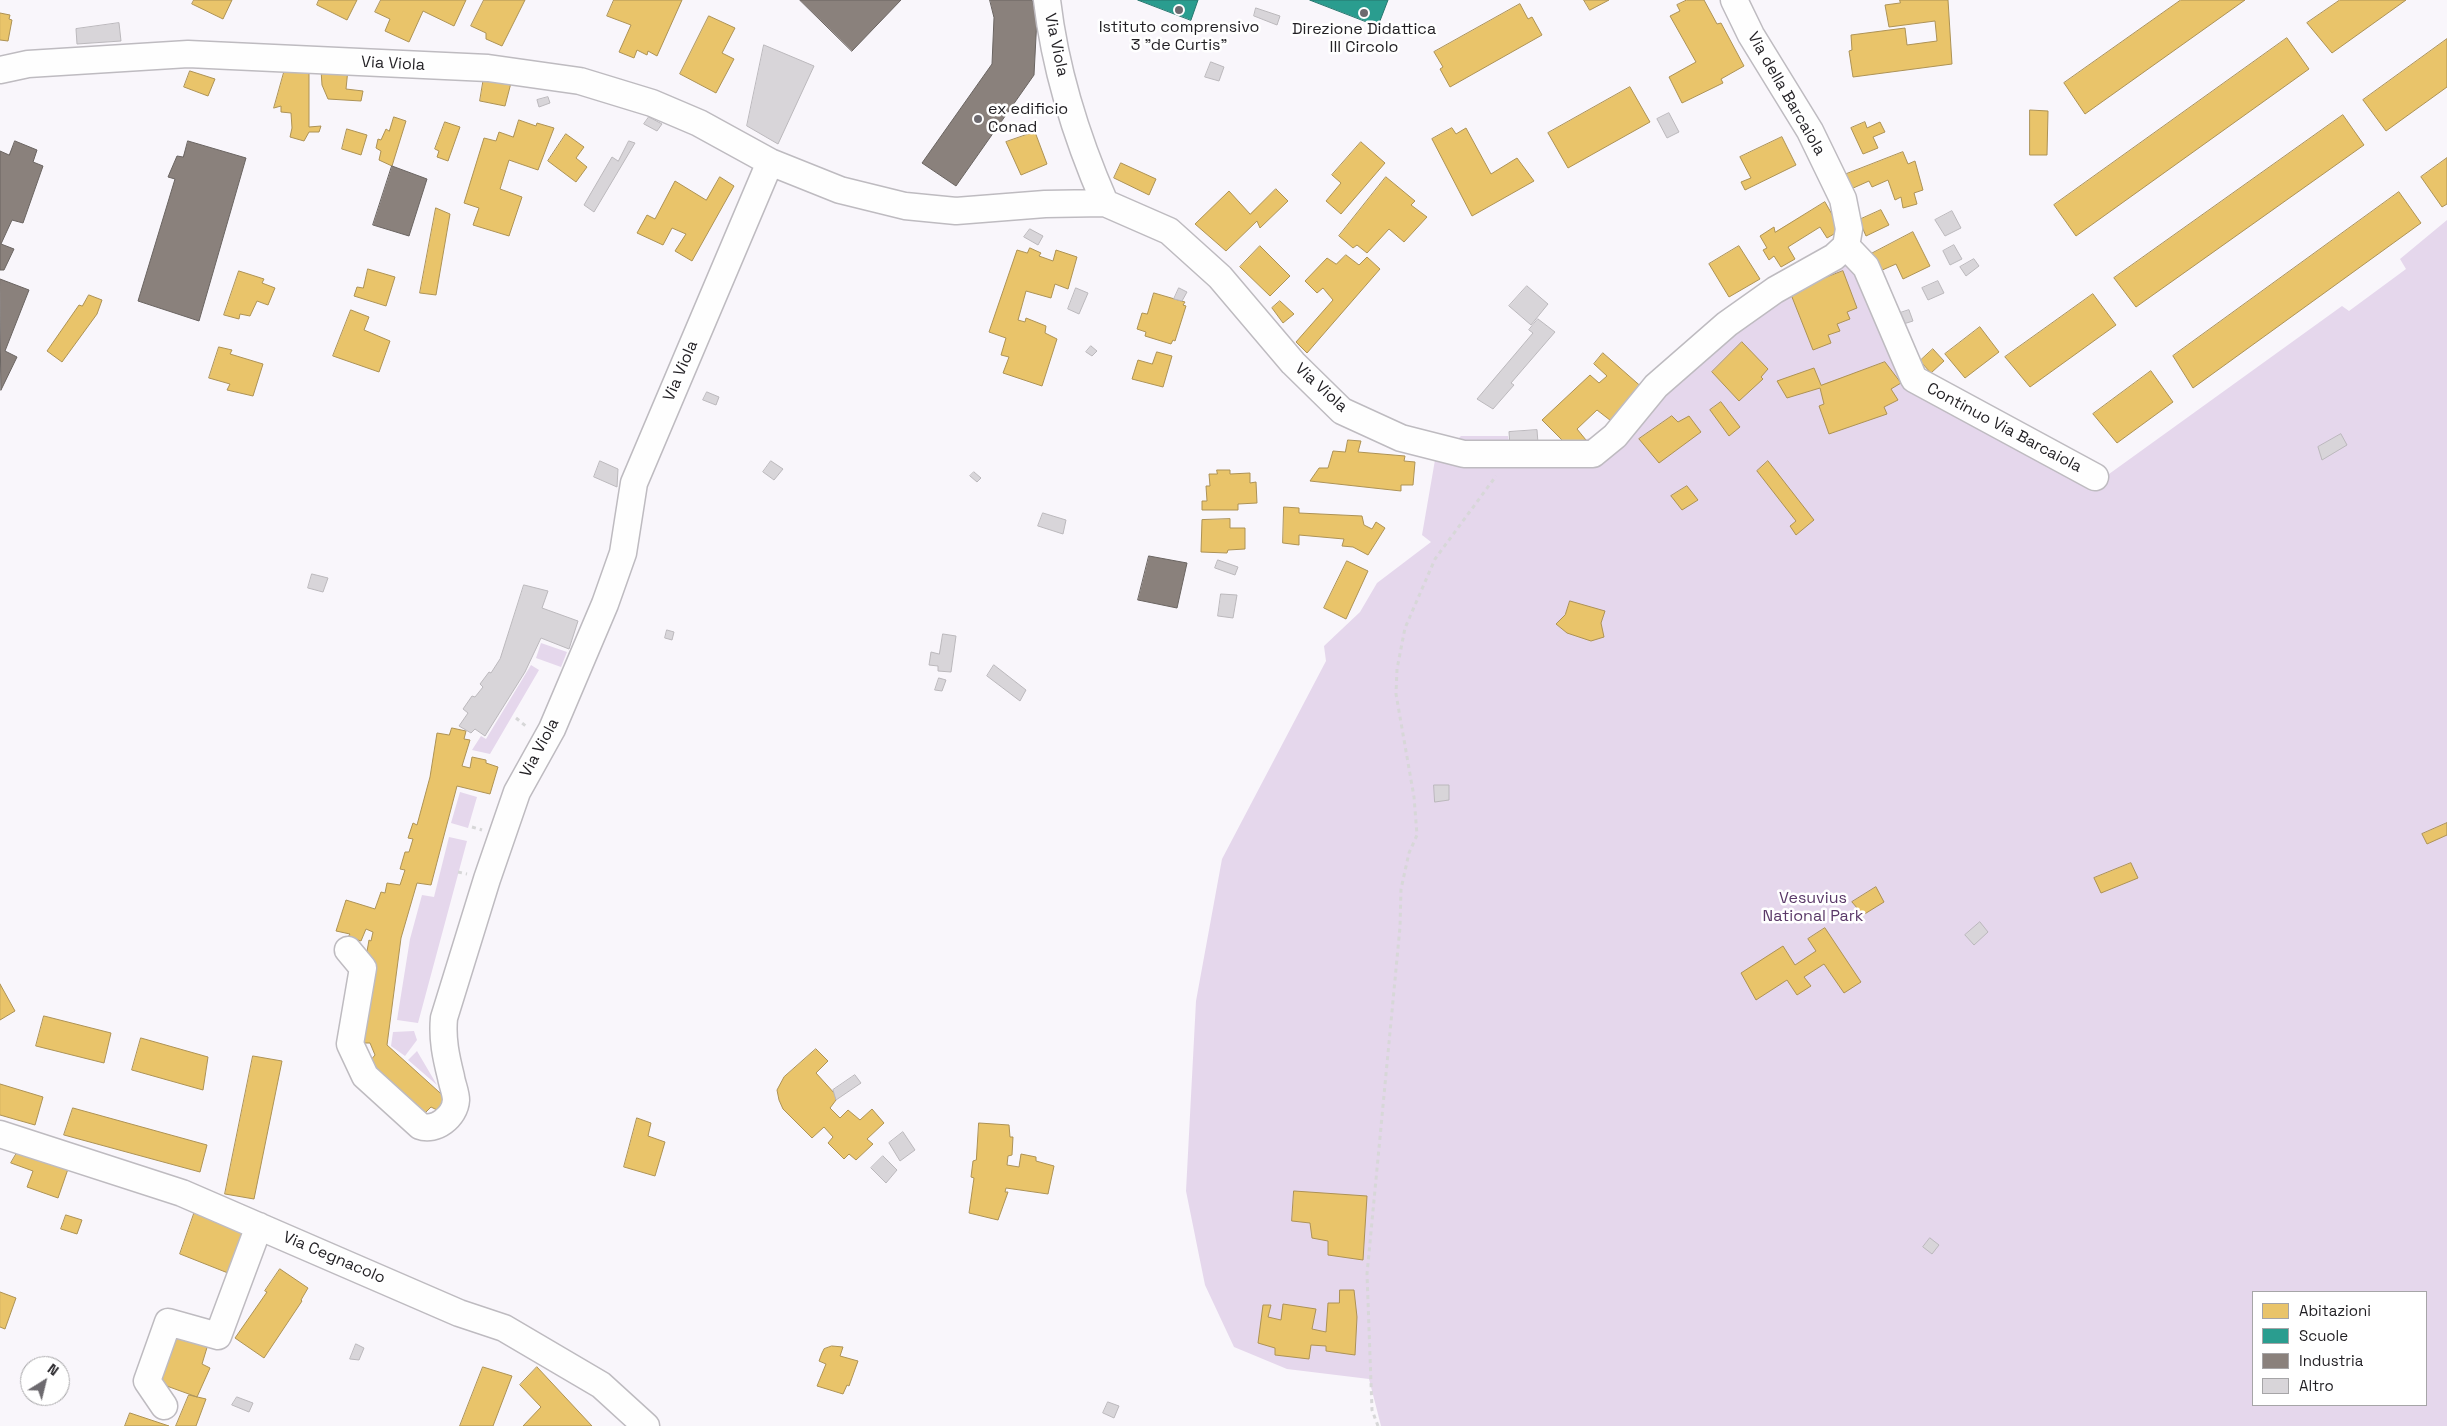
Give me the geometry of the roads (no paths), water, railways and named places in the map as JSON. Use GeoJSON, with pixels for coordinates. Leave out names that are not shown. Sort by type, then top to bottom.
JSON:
{"type":"FeatureCollection","features":[{"type":"Feature","properties":{"kind":"street","name":"Via Viola"},"geometry":{"type":"LineString","coordinates":[[1047,0],[1051,37],[1086,159],[1105,203]]}},
{"type":"Feature","properties":{"kind":"street","name":"Via della Barcaiola"},"geometry":{"type":"LineString","coordinates":[[1734,0],[1752,35],[1810,130],[1842,199],[1849,229],[1846,246]]}},
{"type":"Feature","properties":{"kind":"street","name":"Via Viola"},"geometry":{"type":"LineString","coordinates":[[0,70],[28,64],[188,54],[488,68],[580,81],[652,103],[700,123],[770,162],[840,190],[905,206],[956,212],[1045,204],[1105,203],[1169,231],[1220,277],[1293,363],[1342,411],[1410,440],[1464,454],[1593,454],[1615,436],[1656,386],[1727,324],[1775,290],[1834,257],[1846,246]]}},
{"type":"Feature","properties":{"kind":"street","name":"Via Viola"},"geometry":{"type":"LineString","coordinates":[[348,950],[363,968],[350,1044],[365,1076],[420,1126],[428,1129],[439,1126],[449,1115],[456,1101],[442,1038],[444,1018],[487,879],[517,792],[552,729],[605,604],[623,553],[634,483],[770,162]]}},
{"type":"Feature","properties":{"kind":"street","name":"Continuo Via Barcaiola"},"geometry":{"type":"LineString","coordinates":[[1846,246],[1866,267],[1914,379],[2095,477]]}},
{"type":"Feature","properties":{"kind":"street","name":"Via Cegnacolo"},"geometry":{"type":"LineString","coordinates":[[0,1134],[182,1193],[459,1313],[504,1328],[601,1385],[646,1426]]}},
{"type":"Feature","properties":{"kind":"street"},"geometry":{"type":"LineString","coordinates":[[164,1406],[147,1381],[168,1322],[218,1336],[259,1226]]}},
{"type":"Feature","properties":{"kind":"place","name":"Istituto comprensivo 3 \"de Curtis\""},"geometry":{"type":"Point","coordinates":[1179,10]}},
{"type":"Feature","properties":{"kind":"place","name":"Direzione Didattica III Circolo"},"geometry":{"type":"Point","coordinates":[1364,13]}},
{"type":"Feature","properties":{"kind":"place","name":"ex edificio Conad"},"geometry":{"type":"Point","coordinates":[978,119]}},
{"type":"Feature","properties":{"kind":"park label","name":"Vesuvius National Park"},"geometry":{"type":"Point","coordinates":[1813,908]}}]}
